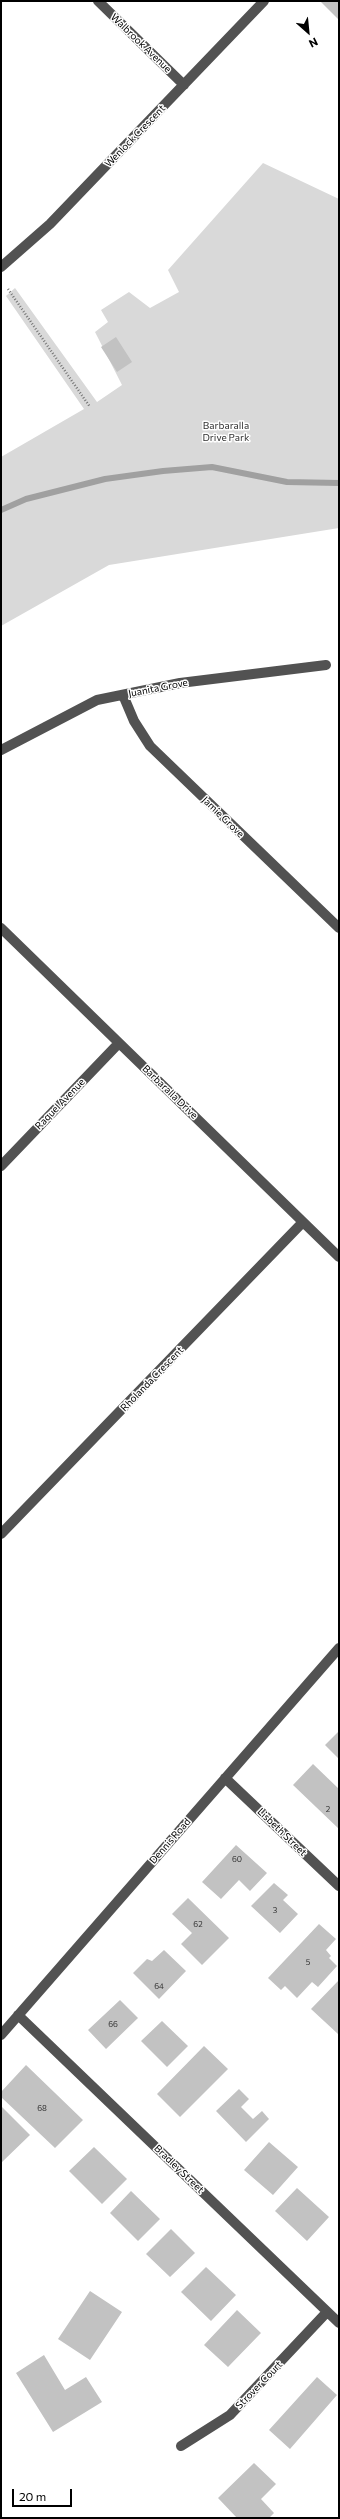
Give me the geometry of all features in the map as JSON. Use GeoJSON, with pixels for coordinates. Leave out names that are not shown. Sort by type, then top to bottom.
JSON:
{"type":"FeatureCollection","features":[{"type":"Feature","properties":{"kind":"street","name":"Walbrook Avenue"},"geometry":{"type":"LineString","coordinates":[[98,1],[184,85]]}},
{"type":"Feature","properties":{"kind":"street","name":"Wenlock Crescent"},"geometry":{"type":"LineString","coordinates":[[1,267],[50,224],[264,1]]}},
{"type":"Feature","properties":{"kind":"street","name":"Juanita Grove"},"geometry":{"type":"LineString","coordinates":[[1,750],[98,700],[180,683],[326,665]]}},
{"type":"Feature","properties":{"kind":"street","name":"Jamie Grove"},"geometry":{"type":"LineString","coordinates":[[123,695],[134,721],[150,746],[339,928]]}},
{"type":"Feature","properties":{"kind":"street","name":"Barbaralla Drive"},"geometry":{"type":"LineString","coordinates":[[1,928],[339,1257]]}},
{"type":"Feature","properties":{"kind":"street","name":"Raquel Avenue"},"geometry":{"type":"LineString","coordinates":[[1,1166],[119,1043]]}},
{"type":"Feature","properties":{"kind":"street","name":"Rholanda Crescent"},"geometry":{"type":"LineString","coordinates":[[1,1534],[303,1222]]}},
{"type":"Feature","properties":{"kind":"street","name":"Dennis Road"},"geometry":{"type":"LineString","coordinates":[[1,2035],[339,1648]]}},
{"type":"Feature","properties":{"kind":"street","name":"Lisbeth Street"},"geometry":{"type":"LineString","coordinates":[[225,1778],[339,1886]]}},
{"type":"Feature","properties":{"kind":"street","name":"Bradley Street"},"geometry":{"type":"LineString","coordinates":[[18,2015],[339,2323]]}},
{"type":"Feature","properties":{"kind":"street","name":"Strover Court"},"geometry":{"type":"LineString","coordinates":[[181,2446],[230,2415],[327,2312]]}},
{"type":"Feature","properties":{"kind":"path"},"geometry":{"type":"LineString","coordinates":[[8,289],[90,407]]}},
{"type":"Feature","properties":{"kind":"green space","name":"Barbaralla Drive Park"},"geometry":{"type":"Polygon","coordinates":[[[263,163],[339,199],[339,528],[109,565],[1,626],[1,457],[84,409],[6,296],[15,288],[97,402],[122,385],[95,332],[108,322],[101,310],[129,292],[150,308],[179,292],[168,270],[263,163]]]}},
{"type":"Feature","properties":{"kind":"building"},"geometry":{"type":"Polygon","coordinates":[[[320,1],[339,1],[339,20],[320,1]]]}},
{"type":"Feature","properties":{"kind":"building"},"geometry":{"type":"Polygon","coordinates":[[[116,337],[132,362],[117,372],[101,347],[116,337]]]}},
{"type":"Feature","properties":{"kind":"building"},"geometry":{"type":"Polygon","coordinates":[[[339,1731],[339,1759],[325,1745],[339,1731]]]}},
{"type":"Feature","properties":{"kind":"building"},"geometry":{"type":"Polygon","coordinates":[[[313,1764],[339,1789],[339,1829],[293,1785],[313,1764]]]}},
{"type":"Feature","properties":{"kind":"building"},"geometry":{"type":"Polygon","coordinates":[[[236,1845],[267,1873],[250,1891],[239,1880],[221,1899],[202,1882],[236,1845]]]}},
{"type":"Feature","properties":{"kind":"building"},"geometry":{"type":"Polygon","coordinates":[[[274,1883],[288,1895],[283,1900],[298,1914],[280,1933],[251,1906],[274,1883]]]}},
{"type":"Feature","properties":{"kind":"building"},"geometry":{"type":"Polygon","coordinates":[[[188,1898],[229,1938],[202,1965],[181,1944],[192,1933],[172,1914],[188,1898]]]}},
{"type":"Feature","properties":{"kind":"building"},"geometry":{"type":"Polygon","coordinates":[[[319,1924],[336,1939],[326,1950],[331,1956],[329,1958],[337,1966],[318,1987],[312,1982],[297,1998],[285,1986],[281,1990],[268,1978],[319,1924]]]}},
{"type":"Feature","properties":{"kind":"building"},"geometry":{"type":"Polygon","coordinates":[[[164,1950],[186,1971],[159,1999],[133,1973],[147,1959],[152,1961],[164,1950]]]}},
{"type":"Feature","properties":{"kind":"building"},"geometry":{"type":"Polygon","coordinates":[[[339,1980],[339,2032],[338,2034],[311,2009],[339,1980]]]}},
{"type":"Feature","properties":{"kind":"building"},"geometry":{"type":"Polygon","coordinates":[[[120,2000],[138,2018],[106,2049],[88,2030],[120,2000]]]}},
{"type":"Feature","properties":{"kind":"building"},"geometry":{"type":"Polygon","coordinates":[[[162,2021],[188,2046],[167,2067],[141,2041],[162,2021]]]}},
{"type":"Feature","properties":{"kind":"building"},"geometry":{"type":"Polygon","coordinates":[[[204,2046],[228,2069],[180,2117],[157,2094],[204,2046]]]}},
{"type":"Feature","properties":{"kind":"building"},"geometry":{"type":"Polygon","coordinates":[[[26,2065],[83,2120],[55,2148],[1,2097],[1,2092],[26,2065]]]}},
{"type":"Feature","properties":{"kind":"building"},"geometry":{"type":"Polygon","coordinates":[[[239,2089],[249,2099],[241,2107],[253,2119],[262,2111],[269,2119],[246,2142],[216,2111],[239,2089]]]}},
{"type":"Feature","properties":{"kind":"building"},"geometry":{"type":"Polygon","coordinates":[[[1,2106],[30,2135],[1,2163],[1,2106]]]}},
{"type":"Feature","properties":{"kind":"building"},"geometry":{"type":"Polygon","coordinates":[[[269,2142],[298,2167],[273,2195],[244,2170],[269,2142]]]}},
{"type":"Feature","properties":{"kind":"building"},"geometry":{"type":"Polygon","coordinates":[[[94,2147],[127,2179],[102,2204],[69,2171],[94,2147]]]}},
{"type":"Feature","properties":{"kind":"building"},"geometry":{"type":"Polygon","coordinates":[[[297,2188],[329,2217],[307,2241],[275,2211],[297,2188]]]}},
{"type":"Feature","properties":{"kind":"building"},"geometry":{"type":"Polygon","coordinates":[[[131,2191],[160,2219],[138,2241],[110,2213],[131,2191]]]}},
{"type":"Feature","properties":{"kind":"building"},"geometry":{"type":"Polygon","coordinates":[[[171,2229],[195,2253],[170,2277],[146,2254],[171,2229]]]}},
{"type":"Feature","properties":{"kind":"building"},"geometry":{"type":"Polygon","coordinates":[[[206,2267],[236,2295],[211,2321],[181,2292],[206,2267]]]}},
{"type":"Feature","properties":{"kind":"building"},"geometry":{"type":"Polygon","coordinates":[[[90,2291],[122,2312],[90,2360],[58,2339],[90,2291]]]}},
{"type":"Feature","properties":{"kind":"building"},"geometry":{"type":"Polygon","coordinates":[[[237,2310],[261,2333],[228,2367],[204,2345],[237,2310]]]}},
{"type":"Feature","properties":{"kind":"building"},"geometry":{"type":"Polygon","coordinates":[[[44,2355],[65,2390],[86,2377],[102,2402],[53,2432],[16,2373],[44,2355]]]}},
{"type":"Feature","properties":{"kind":"building"},"geometry":{"type":"Polygon","coordinates":[[[317,2377],[337,2395],[290,2449],[269,2430],[317,2377]]]}},
{"type":"Feature","properties":{"kind":"building"},"geometry":{"type":"Polygon","coordinates":[[[254,2463],[276,2484],[261,2499],[274,2513],[269,2518],[237,2518],[218,2498],[254,2463]]]}},
{"type":"Feature","properties":{"kind":"waterway"},"geometry":{"type":"LineString","coordinates":[[1,510],[26,499],[105,479],[163,471],[212,467],[287,482],[339,483]]}}]}
